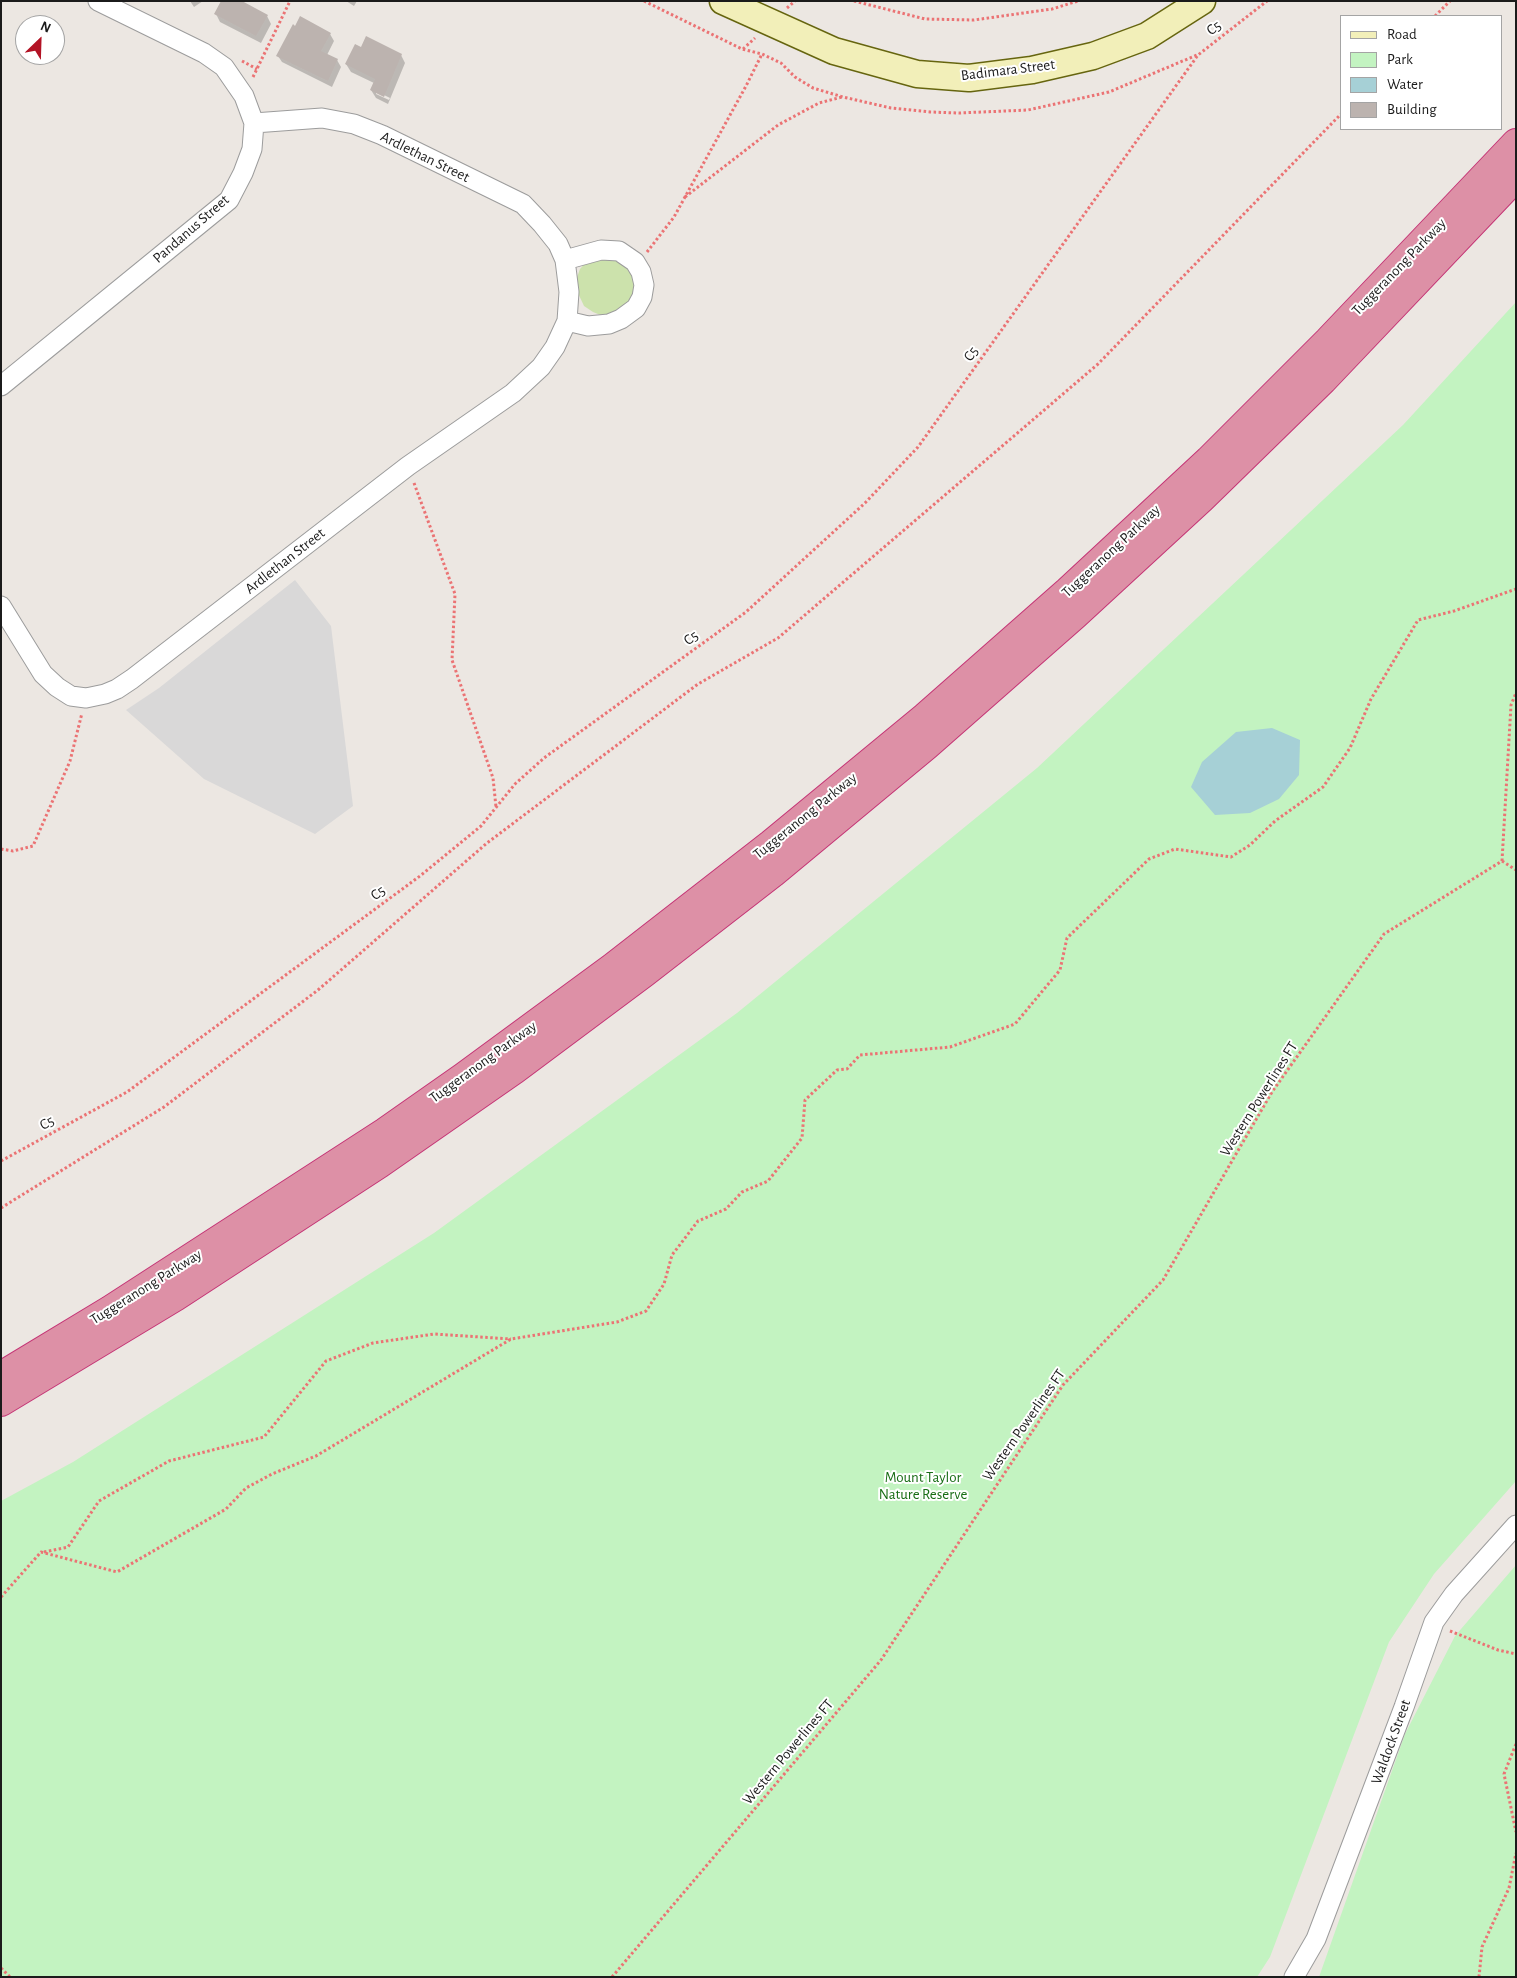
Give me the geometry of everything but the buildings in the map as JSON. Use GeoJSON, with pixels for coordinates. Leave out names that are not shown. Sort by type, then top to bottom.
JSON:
{"type":"FeatureCollection","features":[{"type":"Feature","properties":{"kind":"highway","name":"Tuggeranong Parkway"},"geometry":{"type":"LineString","coordinates":[[1,1376],[110,1310],[385,1132],[613,967],[771,844],[925,718],[1209,460],[1328,341],[1516,143]]}},
{"type":"Feature","properties":{"kind":"highway","name":"Tuggeranong Parkway"},"geometry":{"type":"LineString","coordinates":[[1,1402],[174,1297],[378,1164],[514,1070],[773,873],[926,746],[1076,615],[1201,499],[1322,380],[1516,177]]}},
{"type":"Feature","properties":{"kind":"main road","name":"Badimara Street"},"geometry":{"type":"LineString","coordinates":[[723,1],[834,51],[917,74],[969,78],[1032,70],[1093,56],[1147,36],[1202,1]]}},
{"type":"Feature","properties":{"kind":"street","name":"Pandanus Street"},"geometry":{"type":"LineString","coordinates":[[1,386],[229,200],[243,173],[252,149],[254,123],[244,96],[224,67],[204,53],[98,1]]}},
{"type":"Feature","properties":{"kind":"street","name":"Ardlethan Street"},"geometry":{"type":"LineString","coordinates":[[86,698],[105,694],[132,679],[408,466],[513,393],[541,367],[555,347],[568,321],[569,292],[565,260],[558,244],[523,204],[354,124],[322,118],[254,123]]}},
{"type":"Feature","properties":{"kind":"street"},"geometry":{"type":"LineString","coordinates":[[565,260],[607,249],[625,254],[638,265],[643,278],[643,291],[639,302],[631,312],[609,324],[588,326],[568,321]]}},
{"type":"Feature","properties":{"kind":"street"},"geometry":{"type":"LineString","coordinates":[[1,606],[43,674],[57,687],[71,696],[86,698]]}},
{"type":"Feature","properties":{"kind":"street","name":"Waldock Street"},"geometry":{"type":"LineString","coordinates":[[1294,1977],[1316,1939],[1404,1707],[1434,1622],[1454,1594],[1516,1525]]}},
{"type":"Feature","properties":{"kind":"path"},"geometry":{"type":"LineString","coordinates":[[257,69],[290,1]]}},
{"type":"Feature","properties":{"kind":"path"},"geometry":{"type":"LineString","coordinates":[[644,1],[742,49]]}},
{"type":"Feature","properties":{"kind":"path"},"geometry":{"type":"LineString","coordinates":[[854,1],[925,19],[974,20],[1052,9],[1078,1]]}},
{"type":"Feature","properties":{"kind":"path","name":"C5"},"geometry":{"type":"LineString","coordinates":[[1,1161],[126,1092],[420,876],[481,826],[514,784],[544,758],[746,612],[872,496],[918,447],[1198,55],[1267,1]]}},
{"type":"Feature","properties":{"kind":"path"},"geometry":{"type":"LineString","coordinates":[[1436,15],[1450,1]]}},
{"type":"Feature","properties":{"kind":"path"},"geometry":{"type":"LineString","coordinates":[[638,265],[674,217],[762,54]]}},
{"type":"Feature","properties":{"kind":"path"},"geometry":{"type":"LineString","coordinates":[[684,198],[778,125],[819,103],[843,97]]}},
{"type":"Feature","properties":{"kind":"path"},"geometry":{"type":"LineString","coordinates":[[1,1208],[164,1108],[318,990],[488,843],[698,684],[778,638],[1098,364],[1340,115]]}},
{"type":"Feature","properties":{"kind":"path"},"geometry":{"type":"LineString","coordinates":[[408,466],[455,594],[452,660],[493,778],[496,807]]}},
{"type":"Feature","properties":{"kind":"path"},"geometry":{"type":"LineString","coordinates":[[1,1597],[41,1552],[68,1547],[99,1501],[169,1461],[264,1437],[326,1361],[373,1343],[434,1334],[510,1339],[617,1322],[646,1311],[664,1284],[672,1255],[698,1221],[726,1209],[742,1192],[768,1181],[802,1138],[805,1100],[837,1070],[847,1069],[860,1055],[950,1047],[1015,1024],[1060,970],[1067,938],[1149,858],[1175,849],[1231,857],[1250,845],[1275,821],[1323,787],[1350,748],[1371,699],[1418,620],[1454,611],[1516,590]]}},
{"type":"Feature","properties":{"kind":"path"},"geometry":{"type":"LineString","coordinates":[[1516,693],[1512,705],[1502,861],[1516,870]]}},
{"type":"Feature","properties":{"kind":"path"},"geometry":{"type":"LineString","coordinates":[[1,849],[14,851],[33,846],[70,761],[86,698]]}},
{"type":"Feature","properties":{"kind":"path","name":"Western Powerlines FT"},"geometry":{"type":"LineString","coordinates":[[612,1977],[881,1660],[1063,1384],[1164,1280],[1272,1092],[1384,934],[1502,861]]}},
{"type":"Feature","properties":{"kind":"path"},"geometry":{"type":"LineString","coordinates":[[41,1552],[117,1572],[226,1509],[246,1488],[272,1474],[316,1456],[510,1339]]}},
{"type":"Feature","properties":{"kind":"path"},"geometry":{"type":"LineString","coordinates":[[1434,1622],[1453,1632],[1498,1650],[1516,1654]]}},
{"type":"Feature","properties":{"kind":"path"},"geometry":{"type":"LineString","coordinates":[[1516,1744],[1504,1774],[1516,1832]]}},
{"type":"Feature","properties":{"kind":"path"},"geometry":{"type":"LineString","coordinates":[[1479,1977],[1482,1947],[1509,1888],[1516,1853]]}},
{"type":"Feature","properties":{"kind":"path"},"geometry":{"type":"LineString","coordinates":[[1,1968],[10,1977]]}},
{"type":"Feature","properties":{"kind":"shaded area"},"geometry":{"type":"Polygon","coordinates":[[[295,580],[331,626],[353,806],[315,834],[204,779],[126,710],[159,688],[295,580]]]}},
{"type":"Feature","properties":{"kind":"green space"},"geometry":{"type":"Polygon","coordinates":[[[613,254],[639,279],[629,309],[603,316],[584,306],[577,291],[576,280],[580,269],[587,261],[613,254]]]}},
{"type":"Feature","properties":{"kind":"green space","name":"Mount Taylor Nature Reserve"},"geometry":{"type":"Polygon","coordinates":[[[1516,302],[1516,1481],[1434,1574],[1389,1642],[1270,1957],[1257,1977],[1,1977],[1,1501],[73,1462],[434,1233],[737,1013],[1037,768],[1403,425],[1516,302]]]}},
{"type":"Feature","properties":{"kind":"green space"},"geometry":{"type":"Polygon","coordinates":[[[1516,1565],[1516,1977],[1319,1977],[1405,1734],[1455,1636],[1516,1565]]]}},
{"type":"Feature","properties":{"kind":"water"},"geometry":{"type":"Polygon","coordinates":[[[1272,728],[1300,740],[1299,775],[1279,799],[1250,813],[1215,815],[1191,787],[1202,762],[1236,732],[1272,728]]]}}]}
